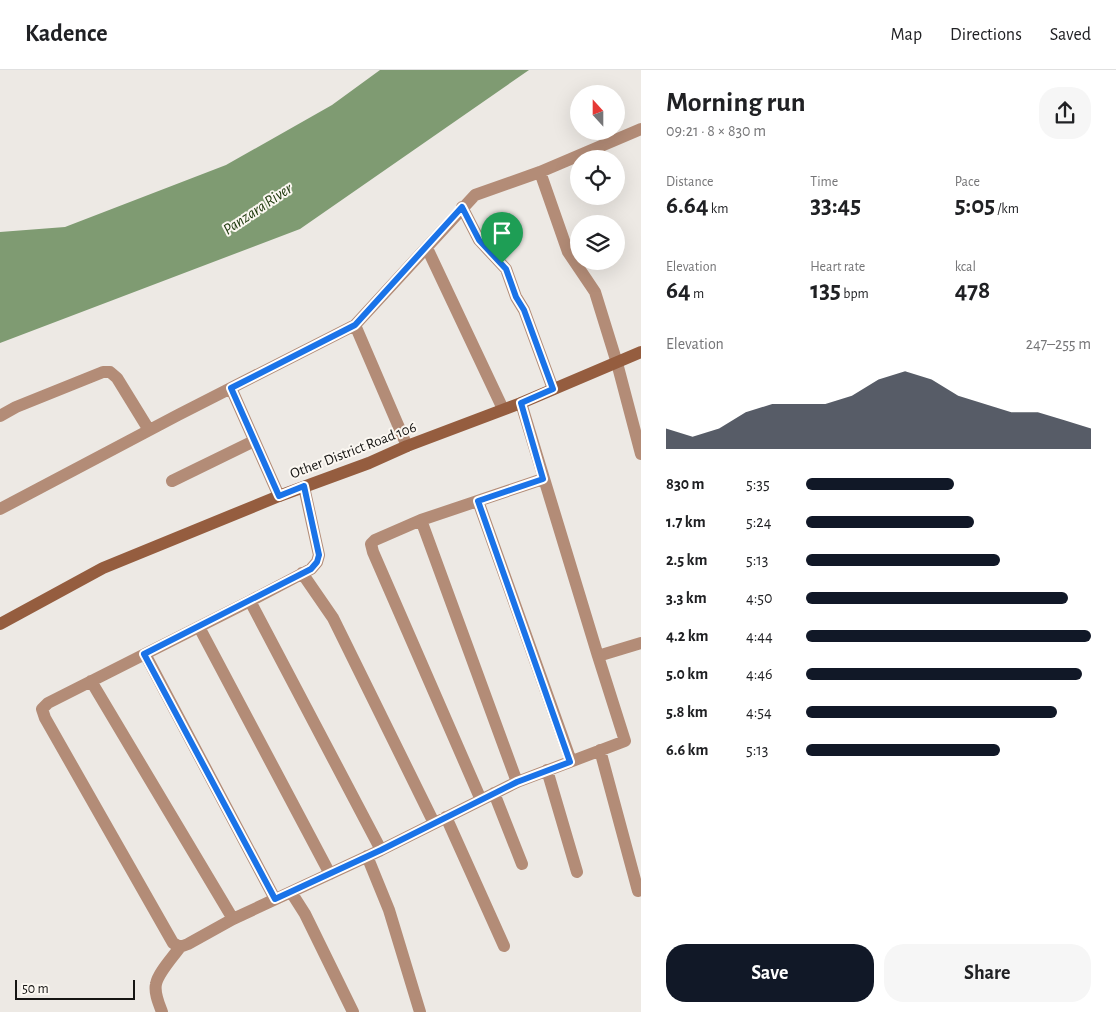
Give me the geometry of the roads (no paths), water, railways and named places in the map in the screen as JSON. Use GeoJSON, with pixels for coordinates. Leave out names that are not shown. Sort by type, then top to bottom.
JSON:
{"type":"FeatureCollection","features":[{"type":"Feature","properties":{"kind":"main road","name":"Other District Road 106"},"geometry":{"type":"LineString","coordinates":[[0,624],[103,568],[304,486],[369,463],[407,446],[521,403],[641,352]]}},
{"type":"Feature","properties":{"kind":"street"},"geometry":{"type":"LineString","coordinates":[[0,509],[149,430],[355,325],[475,194],[540,172],[641,129]]}},
{"type":"Feature","properties":{"kind":"street"},"geometry":{"type":"LineString","coordinates":[[540,172],[568,252],[595,292],[617,363],[641,454]]}},
{"type":"Feature","properties":{"kind":"street"},"geometry":{"type":"LineString","coordinates":[[462,207],[479,240],[506,269],[516,297],[524,310],[553,389]]}},
{"type":"Feature","properties":{"kind":"street"},"geometry":{"type":"LineString","coordinates":[[426,248],[503,409]]}},
{"type":"Feature","properties":{"kind":"street"},"geometry":{"type":"LineString","coordinates":[[355,325],[407,446]]}},
{"type":"Feature","properties":{"kind":"street"},"geometry":{"type":"LineString","coordinates":[[0,416],[16,407],[103,372],[110,372],[117,378],[149,430]]}},
{"type":"Feature","properties":{"kind":"street"},"geometry":{"type":"LineString","coordinates":[[231,388],[279,496]]}},
{"type":"Feature","properties":{"kind":"street"},"geometry":{"type":"LineString","coordinates":[[162,1012],[155,985],[180,947],[233,919],[381,850],[517,782],[626,741],[543,479],[521,403]]}},
{"type":"Feature","properties":{"kind":"street"},"geometry":{"type":"LineString","coordinates":[[172,481],[254,441]]}},
{"type":"Feature","properties":{"kind":"street"},"geometry":{"type":"LineString","coordinates":[[481,800],[371,544],[375,540],[421,520],[543,479]]}},
{"type":"Feature","properties":{"kind":"street"},"geometry":{"type":"LineString","coordinates":[[180,947],[173,943],[168,935],[49,726],[42,709],[48,703],[311,569],[317,562],[319,555],[304,486]]}},
{"type":"Feature","properties":{"kind":"street"},"geometry":{"type":"LineString","coordinates":[[478,501],[570,762]]}},
{"type":"Feature","properties":{"kind":"street"},"geometry":{"type":"LineString","coordinates":[[421,520],[517,782]]}},
{"type":"Feature","properties":{"kind":"street"},"geometry":{"type":"LineString","coordinates":[[302,574],[333,618],[434,823]]}},
{"type":"Feature","properties":{"kind":"street"},"geometry":{"type":"LineString","coordinates":[[250,601],[381,850]]}},
{"type":"Feature","properties":{"kind":"street"},"geometry":{"type":"LineString","coordinates":[[199,627],[330,874]]}},
{"type":"Feature","properties":{"kind":"street"},"geometry":{"type":"LineString","coordinates":[[598,656],[641,643]]}},
{"type":"Feature","properties":{"kind":"street"},"geometry":{"type":"LineString","coordinates":[[144,654],[275,899]]}},
{"type":"Feature","properties":{"kind":"street"},"geometry":{"type":"LineString","coordinates":[[91,681],[233,919]]}},
{"type":"Feature","properties":{"kind":"street"},"geometry":{"type":"LineString","coordinates":[[600,750],[638,891]]}},
{"type":"Feature","properties":{"kind":"street"},"geometry":{"type":"LineString","coordinates":[[547,770],[577,872]]}},
{"type":"Feature","properties":{"kind":"street"},"geometry":{"type":"LineString","coordinates":[[494,793],[522,864]]}},
{"type":"Feature","properties":{"kind":"street"},"geometry":{"type":"LineString","coordinates":[[446,817],[504,946]]}},
{"type":"Feature","properties":{"kind":"street"},"geometry":{"type":"LineString","coordinates":[[367,856],[389,910],[420,1012]]}},
{"type":"Feature","properties":{"kind":"street"},"geometry":{"type":"LineString","coordinates":[[291,892],[305,914],[353,1012]]}},
{"type":"Feature","properties":{"kind":"water","name":"Panzara River"},"geometry":{"type":"Polygon","coordinates":[[[380,70],[529,70],[300,229],[0,343],[0,232],[65,227],[226,165],[332,105],[380,70]]]}}]}
